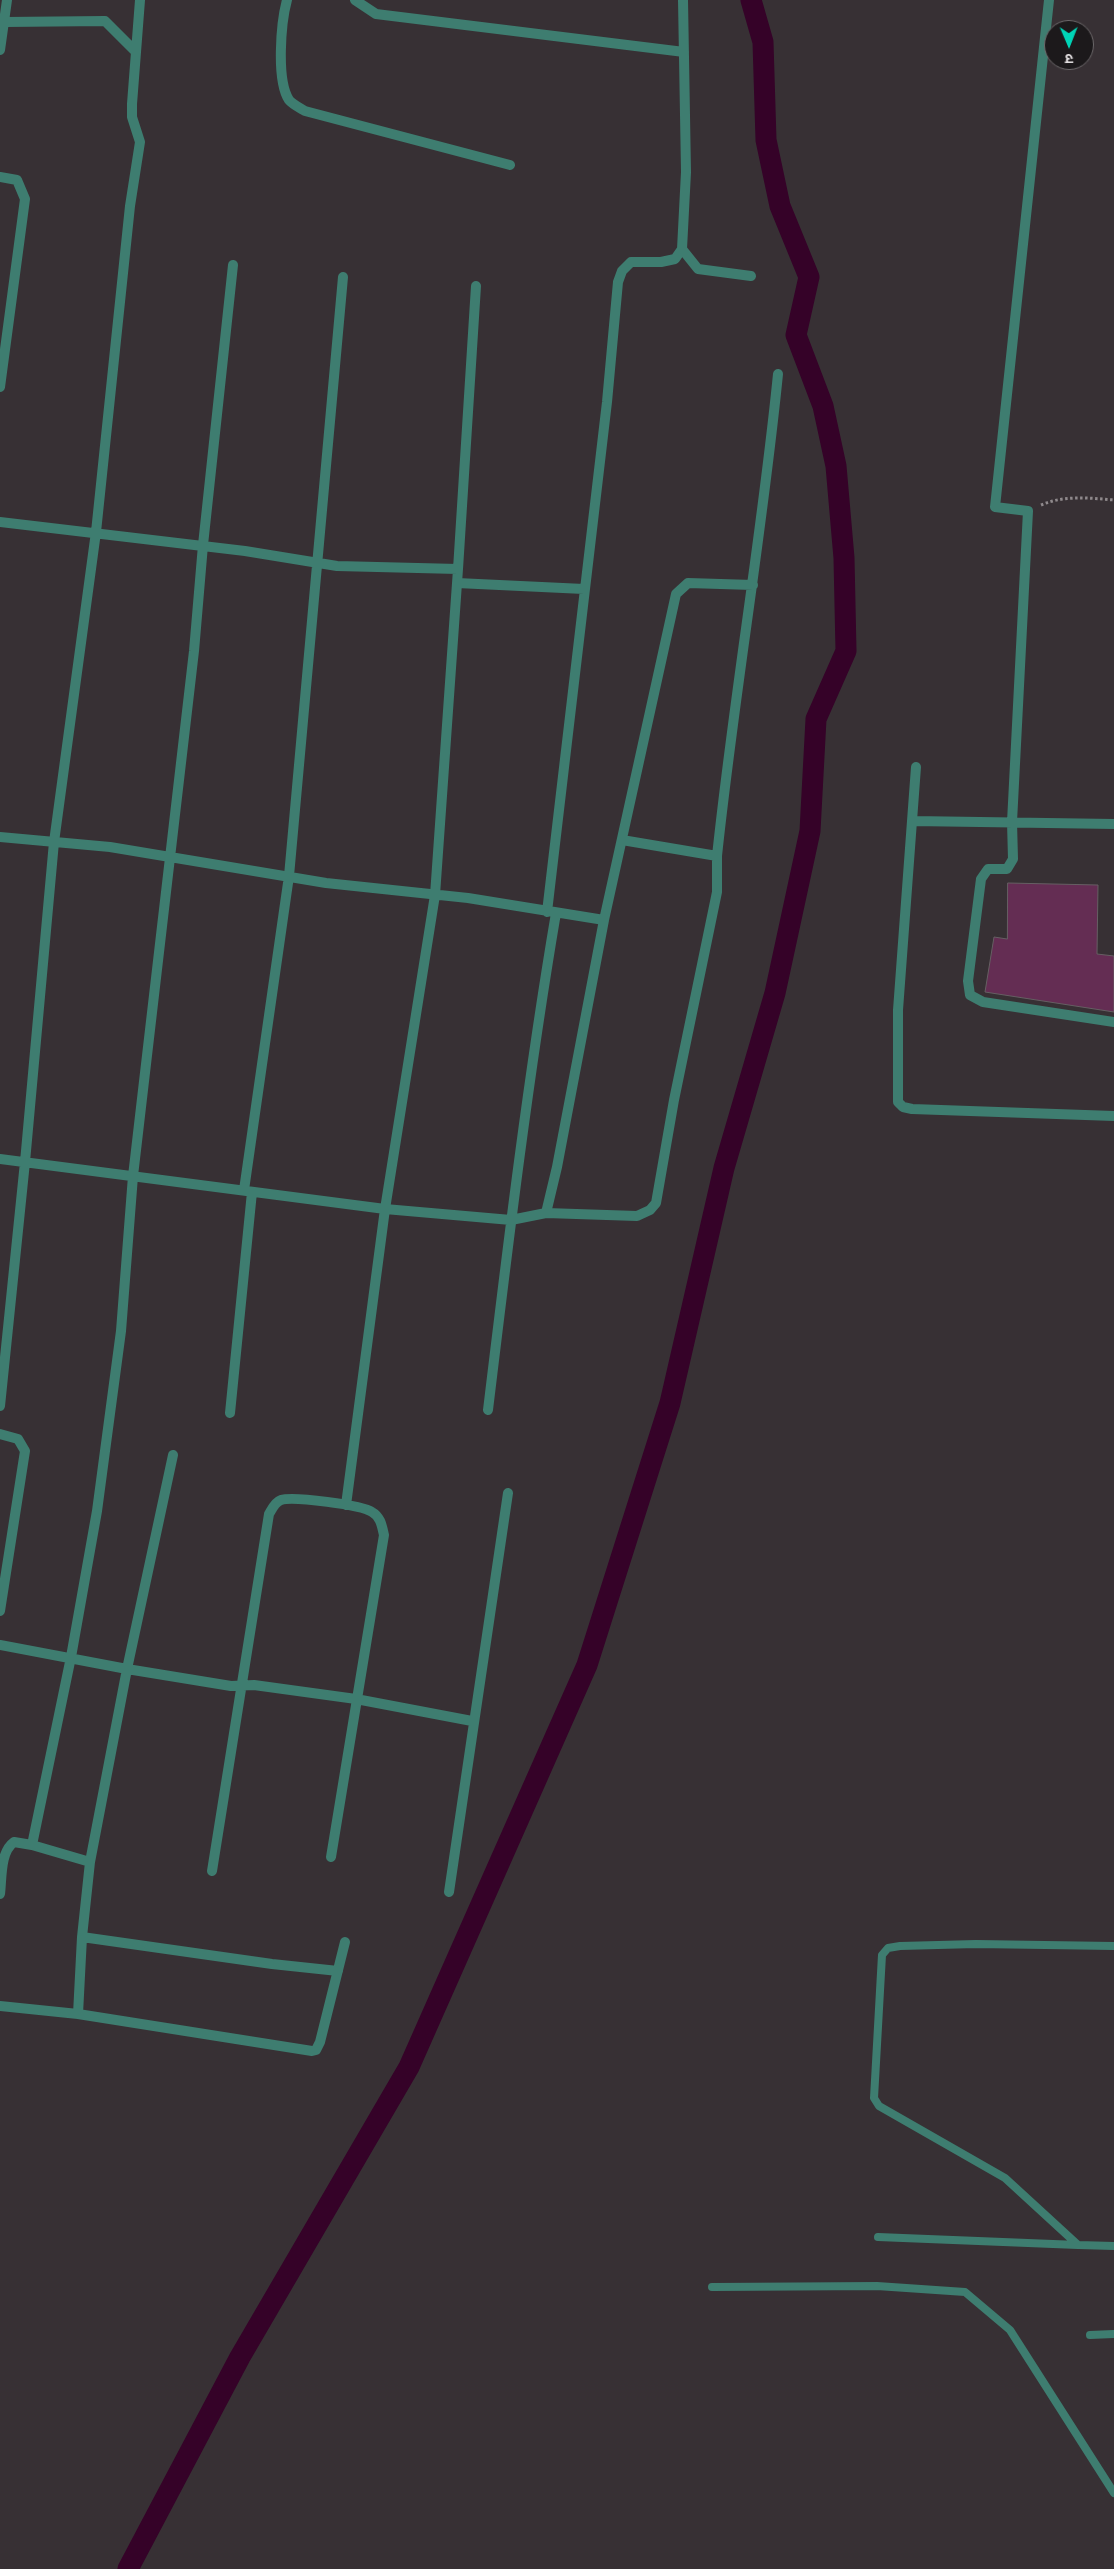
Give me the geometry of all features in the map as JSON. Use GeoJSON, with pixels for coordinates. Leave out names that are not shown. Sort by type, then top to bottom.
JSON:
{"type":"FeatureCollection","features":[{"type":"Feature","properties":{"kind":"street"},"geometry":{"type":"LineString","coordinates":[[0,50],[7,0]]}},
{"type":"Feature","properties":{"kind":"street"},"geometry":{"type":"LineString","coordinates":[[0,1406],[26,1162],[54,842],[96,532],[130,206],[140,142],[132,117],[140,0]]}},
{"type":"Feature","properties":{"kind":"street"},"geometry":{"type":"LineString","coordinates":[[287,0],[280,47],[282,76],[289,100],[305,111],[510,165]]}},
{"type":"Feature","properties":{"kind":"street"},"geometry":{"type":"LineString","coordinates":[[355,0],[376,14],[684,52]]}},
{"type":"Feature","properties":{"kind":"street"},"geometry":{"type":"LineString","coordinates":[[488,1410],[510,1220],[552,913],[584,589],[614,342],[618,282],[622,271],[631,262],[661,262],[675,259],[682,249],[686,172],[683,0]]}},
{"type":"Feature","properties":{"kind":"street"},"geometry":{"type":"LineString","coordinates":[[1049,0],[995,507],[1028,511],[1012,822],[1013,859],[1007,869],[988,869],[981,879],[968,981],[970,995],[983,1002],[1114,1022]]}},
{"type":"Feature","properties":{"kind":"street"},"geometry":{"type":"LineString","coordinates":[[5,22],[105,20],[136,52]]}},
{"type":"Feature","properties":{"kind":"street"},"geometry":{"type":"LineString","coordinates":[[0,177],[17,180],[25,199],[0,388]]}},
{"type":"Feature","properties":{"kind":"street"},"geometry":{"type":"LineString","coordinates":[[682,249],[698,269],[751,276]]}},
{"type":"Feature","properties":{"kind":"street"},"geometry":{"type":"LineString","coordinates":[[32,1845],[71,1657],[97,1511],[120,1341],[133,1176],[194,651],[203,545],[233,265]]}},
{"type":"Feature","properties":{"kind":"street"},"geometry":{"type":"LineString","coordinates":[[230,1413],[248,1191],[289,876],[343,277]]}},
{"type":"Feature","properties":{"kind":"street"},"geometry":{"type":"LineString","coordinates":[[346,1505],[385,1208],[435,895],[476,286]]}},
{"type":"Feature","properties":{"kind":"street"},"geometry":{"type":"LineString","coordinates":[[0,1159],[385,1208],[510,1220],[546,1213],[638,1216],[650,1210],[656,1203],[674,1100],[717,892],[717,856],[724,786],[752,585],[778,374]]}},
{"type":"Feature","properties":{"kind":"street"},"geometry":{"type":"LineString","coordinates":[[0,522],[203,545],[337,566],[458,569]]}},
{"type":"Feature","properties":{"kind":"street"},"geometry":{"type":"LineString","coordinates":[[456,583],[584,589]]}},
{"type":"Feature","properties":{"kind":"street"},"geometry":{"type":"LineString","coordinates":[[546,1213],[557,1167],[604,920],[676,594],[688,584],[752,585]]}},
{"type":"Feature","properties":{"kind":"street"},"geometry":{"type":"LineString","coordinates":[[916,767],[914,821],[898,1010],[898,1102],[903,1107],[912,1109],[1114,1116]]}},
{"type":"Feature","properties":{"kind":"street"},"geometry":{"type":"LineString","coordinates":[[914,821],[1114,824]]}},
{"type":"Feature","properties":{"kind":"street"},"geometry":{"type":"LineString","coordinates":[[0,837],[110,847],[289,876],[604,920]]}},
{"type":"Feature","properties":{"kind":"street"},"geometry":{"type":"LineString","coordinates":[[622,840],[717,856]]}},
{"type":"Feature","properties":{"kind":"street"},"geometry":{"type":"LineString","coordinates":[[0,1434],[18,1439],[25,1451],[0,1611]]}},
{"type":"Feature","properties":{"kind":"street"},"geometry":{"type":"LineString","coordinates":[[78,2014],[82,1937],[90,1862],[127,1670],[173,1456]]}},
{"type":"Feature","properties":{"kind":"street"},"geometry":{"type":"LineString","coordinates":[[449,1892],[472,1721],[508,1493]]}},
{"type":"Feature","properties":{"kind":"street"},"geometry":{"type":"LineString","coordinates":[[212,1871],[269,1514],[280,1500],[291,1498],[346,1505],[372,1512],[380,1521],[384,1535],[331,1857]]}},
{"type":"Feature","properties":{"kind":"street"},"geometry":{"type":"LineString","coordinates":[[0,1645],[71,1657],[127,1670],[242,1687],[254,1685],[356,1699],[472,1721]]}},
{"type":"Feature","properties":{"kind":"street"},"geometry":{"type":"LineString","coordinates":[[0,1841],[32,1845],[90,1862]]}},
{"type":"Feature","properties":{"kind":"street"},"geometry":{"type":"LineString","coordinates":[[0,1894],[5,1853],[14,1842]]}},
{"type":"Feature","properties":{"kind":"street"},"geometry":{"type":"LineString","coordinates":[[82,1937],[272,1964],[338,1971]]}},
{"type":"Feature","properties":{"kind":"street"},"geometry":{"type":"LineString","coordinates":[[0,2006],[78,2014],[312,2051],[316,2050],[320,2042],[346,1942]]}},
{"type":"Feature","properties":{"kind":"lane"},"geometry":{"type":"LineString","coordinates":[[1078,2245],[1004,2178],[879,2106],[874,2098],[880,1966],[882,1955],[888,1948],[900,1946],[976,1944],[1114,1946]]}},
{"type":"Feature","properties":{"kind":"lane"},"geometry":{"type":"LineString","coordinates":[[878,2237],[1114,2246]]}},
{"type":"Feature","properties":{"kind":"lane"},"geometry":{"type":"LineString","coordinates":[[712,2287],[877,2286],[965,2292],[1010,2330],[1114,2493]]}},
{"type":"Feature","properties":{"kind":"lane"},"geometry":{"type":"LineString","coordinates":[[1090,2335],[1114,2334]]}},
{"type":"Feature","properties":{"kind":"path"},"geometry":{"type":"LineString","coordinates":[[1028,511],[1055,499],[1114,500]]}},
{"type":"Feature","properties":{"kind":"building"},"geometry":{"type":"Polygon","coordinates":[[[1008,883],[1098,885],[1097,954],[1114,956],[1114,1012],[985,992],[994,937],[1007,939],[1008,883]]]}},
{"type":"Feature","properties":{"kind":"waterway"},"geometry":{"type":"LineString","coordinates":[[128,2569],[240,2357],[409,2067],[587,1665],[670,1403],[724,1168],[775,993],[810,831],[816,719],[846,651],[844,558],[836,466],[823,406],[796,335],[809,277],[780,206],[766,140],[763,42],[751,0]]}}]}
